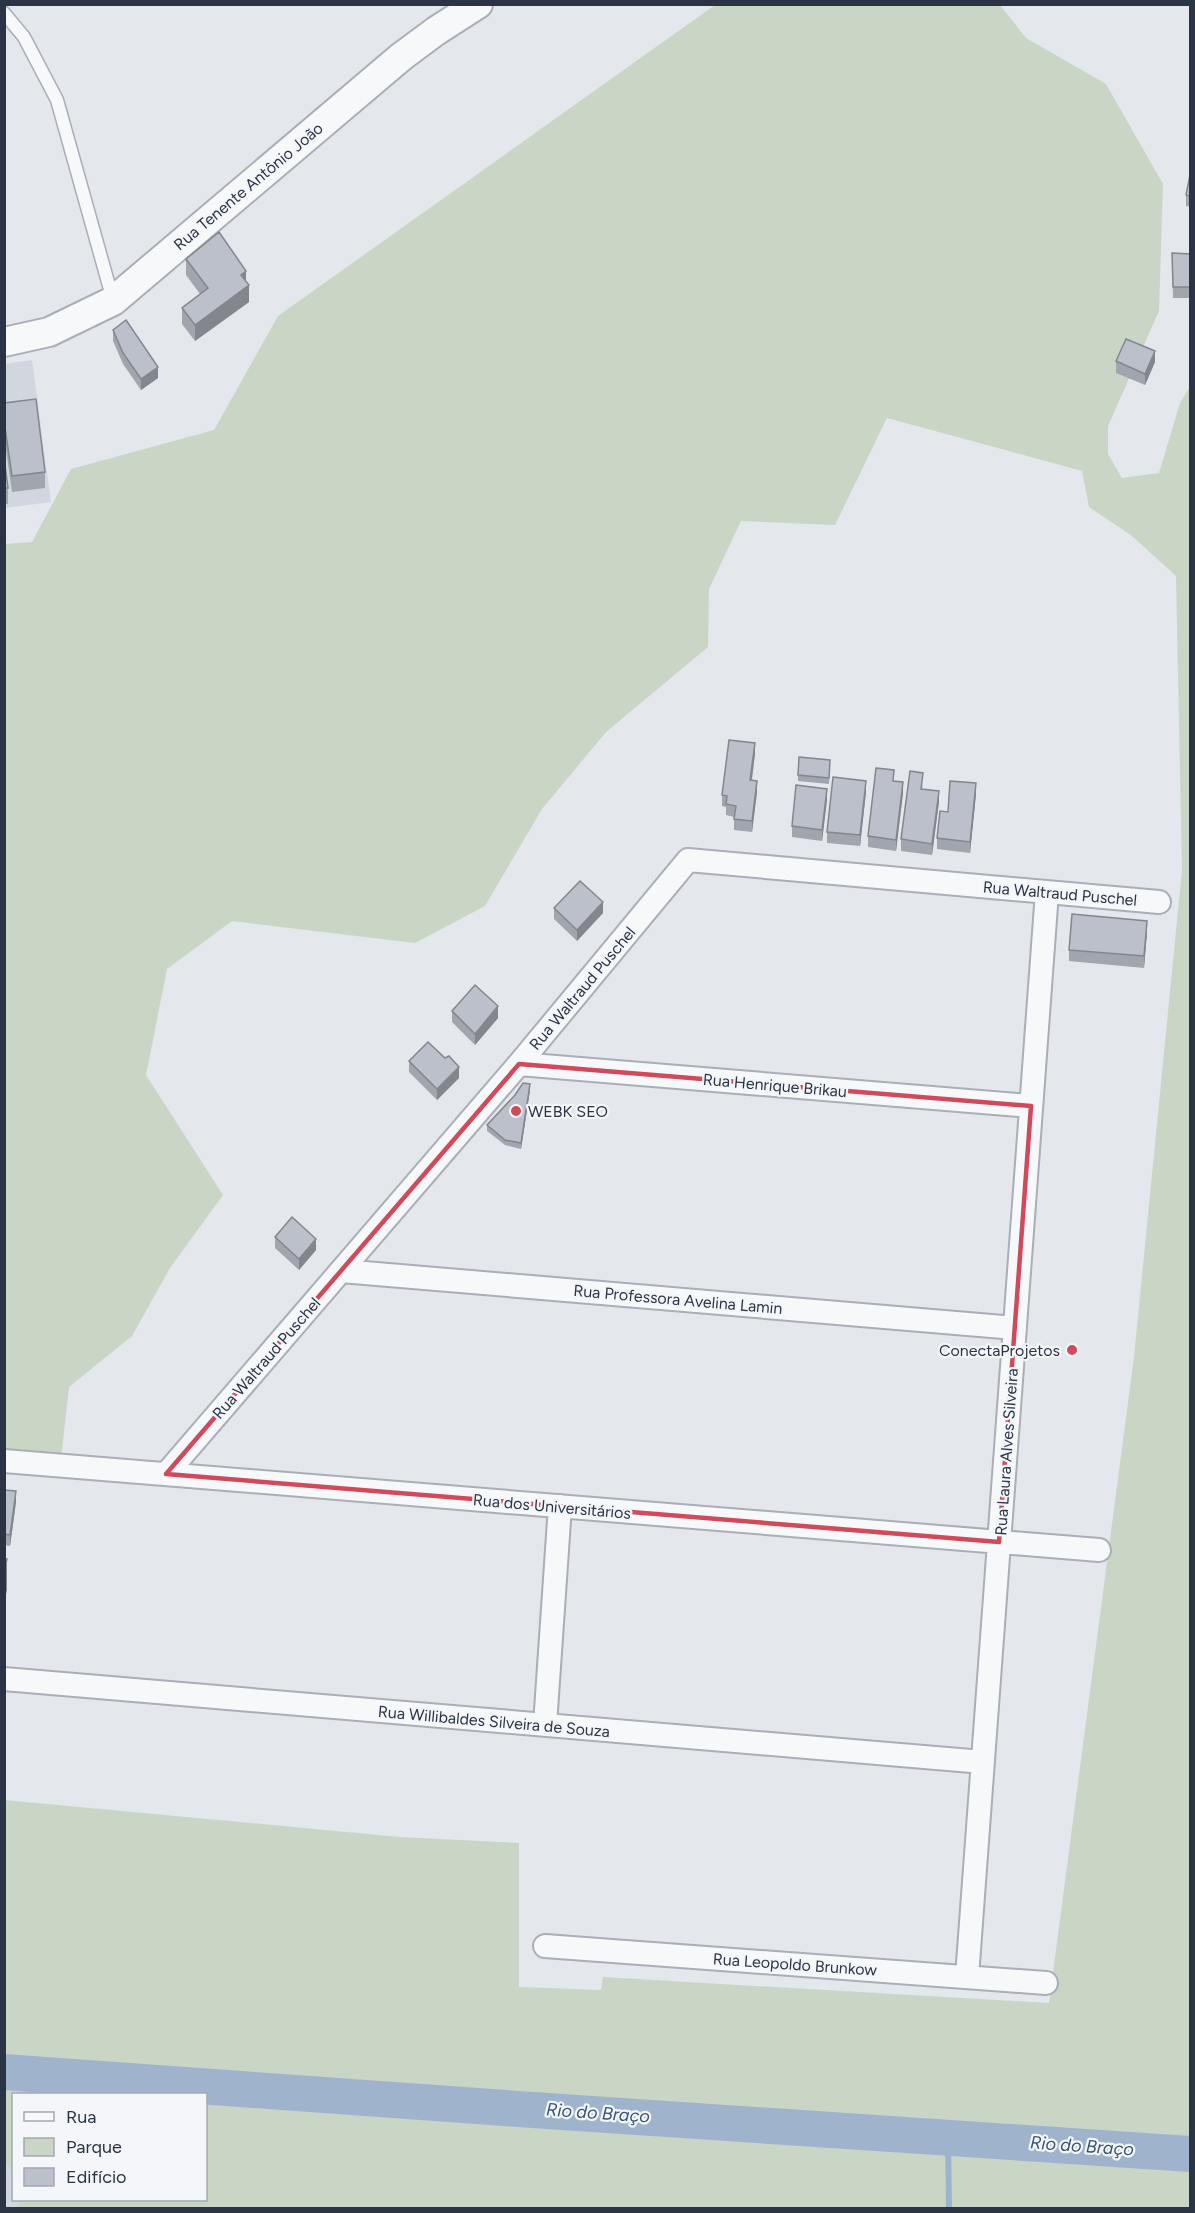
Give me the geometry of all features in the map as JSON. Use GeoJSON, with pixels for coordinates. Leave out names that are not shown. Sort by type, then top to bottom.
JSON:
{"type":"FeatureCollection","features":[{"type":"Feature","properties":{"kind":"street","name":"Rua Tenente Antônio João"},"geometry":{"type":"LineString","coordinates":[[4,342],[49,332],[113,301],[401,57],[478,4]]}},
{"type":"Feature","properties":{"kind":"street","name":"Rua Waltraud Puschel"},"geometry":{"type":"LineString","coordinates":[[166,1474],[519,1064],[688,860],[1159,902]]}},
{"type":"Feature","properties":{"kind":"street","name":"Rua Laura Alves Silveira"},"geometry":{"type":"LineString","coordinates":[[967,1977],[1047,892]]}},
{"type":"Feature","properties":{"kind":"street","name":"Rua Henrique Brikau"},"geometry":{"type":"LineString","coordinates":[[519,1064],[1031,1106]]}},
{"type":"Feature","properties":{"kind":"street","name":"Rua Professora Avelina Lamin"},"geometry":{"type":"LineString","coordinates":[[341,1271],[1015,1328]]}},
{"type":"Feature","properties":{"kind":"street","name":"Rua dos Universitários"},"geometry":{"type":"LineString","coordinates":[[4,1461],[1099,1550]]}},
{"type":"Feature","properties":{"kind":"street"},"geometry":{"type":"LineString","coordinates":[[545,1725],[560,1506]]}},
{"type":"Feature","properties":{"kind":"street","name":"Rua Willibaldes Silveira de Souza"},"geometry":{"type":"LineString","coordinates":[[4,1679],[983,1762]]}},
{"type":"Feature","properties":{"kind":"street","name":"Rua Leopoldo Brunkow"},"geometry":{"type":"LineString","coordinates":[[545,1946],[1046,1983]]}},
{"type":"Feature","properties":{"kind":"lane"},"geometry":{"type":"LineString","coordinates":[[4,12],[24,37],[57,100],[113,301]]}},
{"type":"Feature","properties":{"kind":"highlighted area"},"geometry":{"type":"Polygon","coordinates":[[[519,1064],[1031,1106],[999,1542],[166,1474],[519,1064]]]}},
{"type":"Feature","properties":{"kind":"shaded area"},"geometry":{"type":"Polygon","coordinates":[[[32,360],[51,502],[5,508],[4,364],[32,360]]]}},
{"type":"Feature","properties":{"kind":"shaded area"},"geometry":{"type":"Polygon","coordinates":[[[5,2149],[12,2149],[12,2201],[23,2201],[23,2208],[5,2208],[5,2149]]]}},
{"type":"Feature","properties":{"kind":"green space"},"geometry":{"type":"Polygon","coordinates":[[[715,5],[1000,5],[1026,38],[1106,84],[1163,184],[1159,311],[1108,426],[1108,454],[1122,478],[1159,473],[1180,403],[1190,387],[1190,2208],[18,2208],[18,2201],[207,2201],[207,2093],[12,2093],[12,2171],[4,2159],[4,1800],[400,1837],[519,1843],[519,1987],[601,1990],[603,1977],[1049,2003],[1134,1357],[1182,870],[1176,576],[1132,536],[1089,507],[1082,471],[887,418],[835,525],[741,521],[709,589],[708,647],[606,732],[542,809],[485,906],[415,943],[232,921],[167,969],[146,1075],[223,1195],[170,1268],[132,1336],[69,1387],[61,1459],[4,1453],[5,544],[32,542],[71,469],[214,430],[278,316],[715,5]]]}},
{"type":"Feature","properties":{"kind":"building"},"geometry":{"type":"Polygon","coordinates":[[[1191,170],[1191,196],[1186,195],[1191,170]]]}},
{"type":"Feature","properties":{"kind":"building"},"geometry":{"type":"Polygon","coordinates":[[[219,232],[246,271],[241,275],[249,285],[195,325],[182,308],[208,288],[186,259],[219,232]]]}},
{"type":"Feature","properties":{"kind":"building"},"geometry":{"type":"Polygon","coordinates":[[[1172,253],[1191,254],[1191,287],[1173,287],[1172,253]]]}},
{"type":"Feature","properties":{"kind":"building"},"geometry":{"type":"Polygon","coordinates":[[[126,320],[158,367],[141,379],[123,353],[113,330],[126,320]]]}},
{"type":"Feature","properties":{"kind":"building"},"geometry":{"type":"Polygon","coordinates":[[[1126,339],[1155,351],[1145,374],[1116,361],[1126,339]]]}},
{"type":"Feature","properties":{"kind":"building"},"geometry":{"type":"Polygon","coordinates":[[[36,399],[45,472],[12,476],[4,420],[4,403],[36,399]]]}},
{"type":"Feature","properties":{"kind":"building"},"geometry":{"type":"Polygon","coordinates":[[[4,457],[8,488],[4,488],[4,457]]]}},
{"type":"Feature","properties":{"kind":"building"},"geometry":{"type":"Polygon","coordinates":[[[729,740],[755,743],[750,780],[757,781],[752,821],[734,819],[736,806],[726,804],[727,796],[722,795],[729,740]]]}},
{"type":"Feature","properties":{"kind":"building"},"geometry":{"type":"Polygon","coordinates":[[[799,757],[830,760],[829,778],[798,775],[799,757]]]}},
{"type":"Feature","properties":{"kind":"building"},"geometry":{"type":"Polygon","coordinates":[[[876,768],[894,770],[893,781],[903,782],[896,840],[868,836],[876,768]]]}},
{"type":"Feature","properties":{"kind":"building"},"geometry":{"type":"Polygon","coordinates":[[[910,771],[923,773],[921,789],[939,791],[932,844],[901,839],[910,771]]]}},
{"type":"Feature","properties":{"kind":"building"},"geometry":{"type":"Polygon","coordinates":[[[833,777],[866,781],[860,835],[827,832],[833,777]]]}},
{"type":"Feature","properties":{"kind":"building"},"geometry":{"type":"Polygon","coordinates":[[[950,781],[976,783],[970,842],[937,838],[940,811],[948,812],[950,781]]]}},
{"type":"Feature","properties":{"kind":"building"},"geometry":{"type":"Polygon","coordinates":[[[796,785],[827,789],[822,830],[792,826],[796,785]]]}},
{"type":"Feature","properties":{"kind":"building"},"geometry":{"type":"Polygon","coordinates":[[[580,881],[603,902],[577,930],[554,908],[580,881]]]}},
{"type":"Feature","properties":{"kind":"building"},"geometry":{"type":"Polygon","coordinates":[[[1072,914],[1147,921],[1144,956],[1069,950],[1072,914]]]}},
{"type":"Feature","properties":{"kind":"building"},"geometry":{"type":"Polygon","coordinates":[[[475,985],[498,1006],[475,1034],[452,1011],[475,985]]]}},
{"type":"Feature","properties":{"kind":"building"},"geometry":{"type":"Polygon","coordinates":[[[428,1042],[445,1058],[449,1056],[459,1067],[437,1089],[409,1061],[428,1042]]]}},
{"type":"Feature","properties":{"kind":"building","name":"WEBK SEO"},"geometry":{"type":"Polygon","coordinates":[[[523,1083],[530,1084],[521,1143],[505,1140],[487,1125],[523,1083]]]}},
{"type":"Feature","properties":{"kind":"building"},"geometry":{"type":"Polygon","coordinates":[[[292,1217],[316,1239],[299,1259],[275,1237],[292,1217]]]}},
{"type":"Feature","properties":{"kind":"building"},"geometry":{"type":"Polygon","coordinates":[[[4,1490],[16,1491],[10,1535],[4,1534],[4,1490]]]}},
{"type":"Feature","properties":{"kind":"waterway","name":"Rio do Braço"},"geometry":{"type":"LineString","coordinates":[[4,2072],[1190,2154]]}},
{"type":"Feature","properties":{"kind":"waterway"},"geometry":{"type":"LineString","coordinates":[[948,2138],[949,2208]]}},
{"type":"Feature","properties":{"kind":"place","name":"WEBK SEO"},"geometry":{"type":"Point","coordinates":[516,1111]}},
{"type":"Feature","properties":{"kind":"place","name":"ConectaProjetos"},"geometry":{"type":"Point","coordinates":[1072,1350]}}]}
